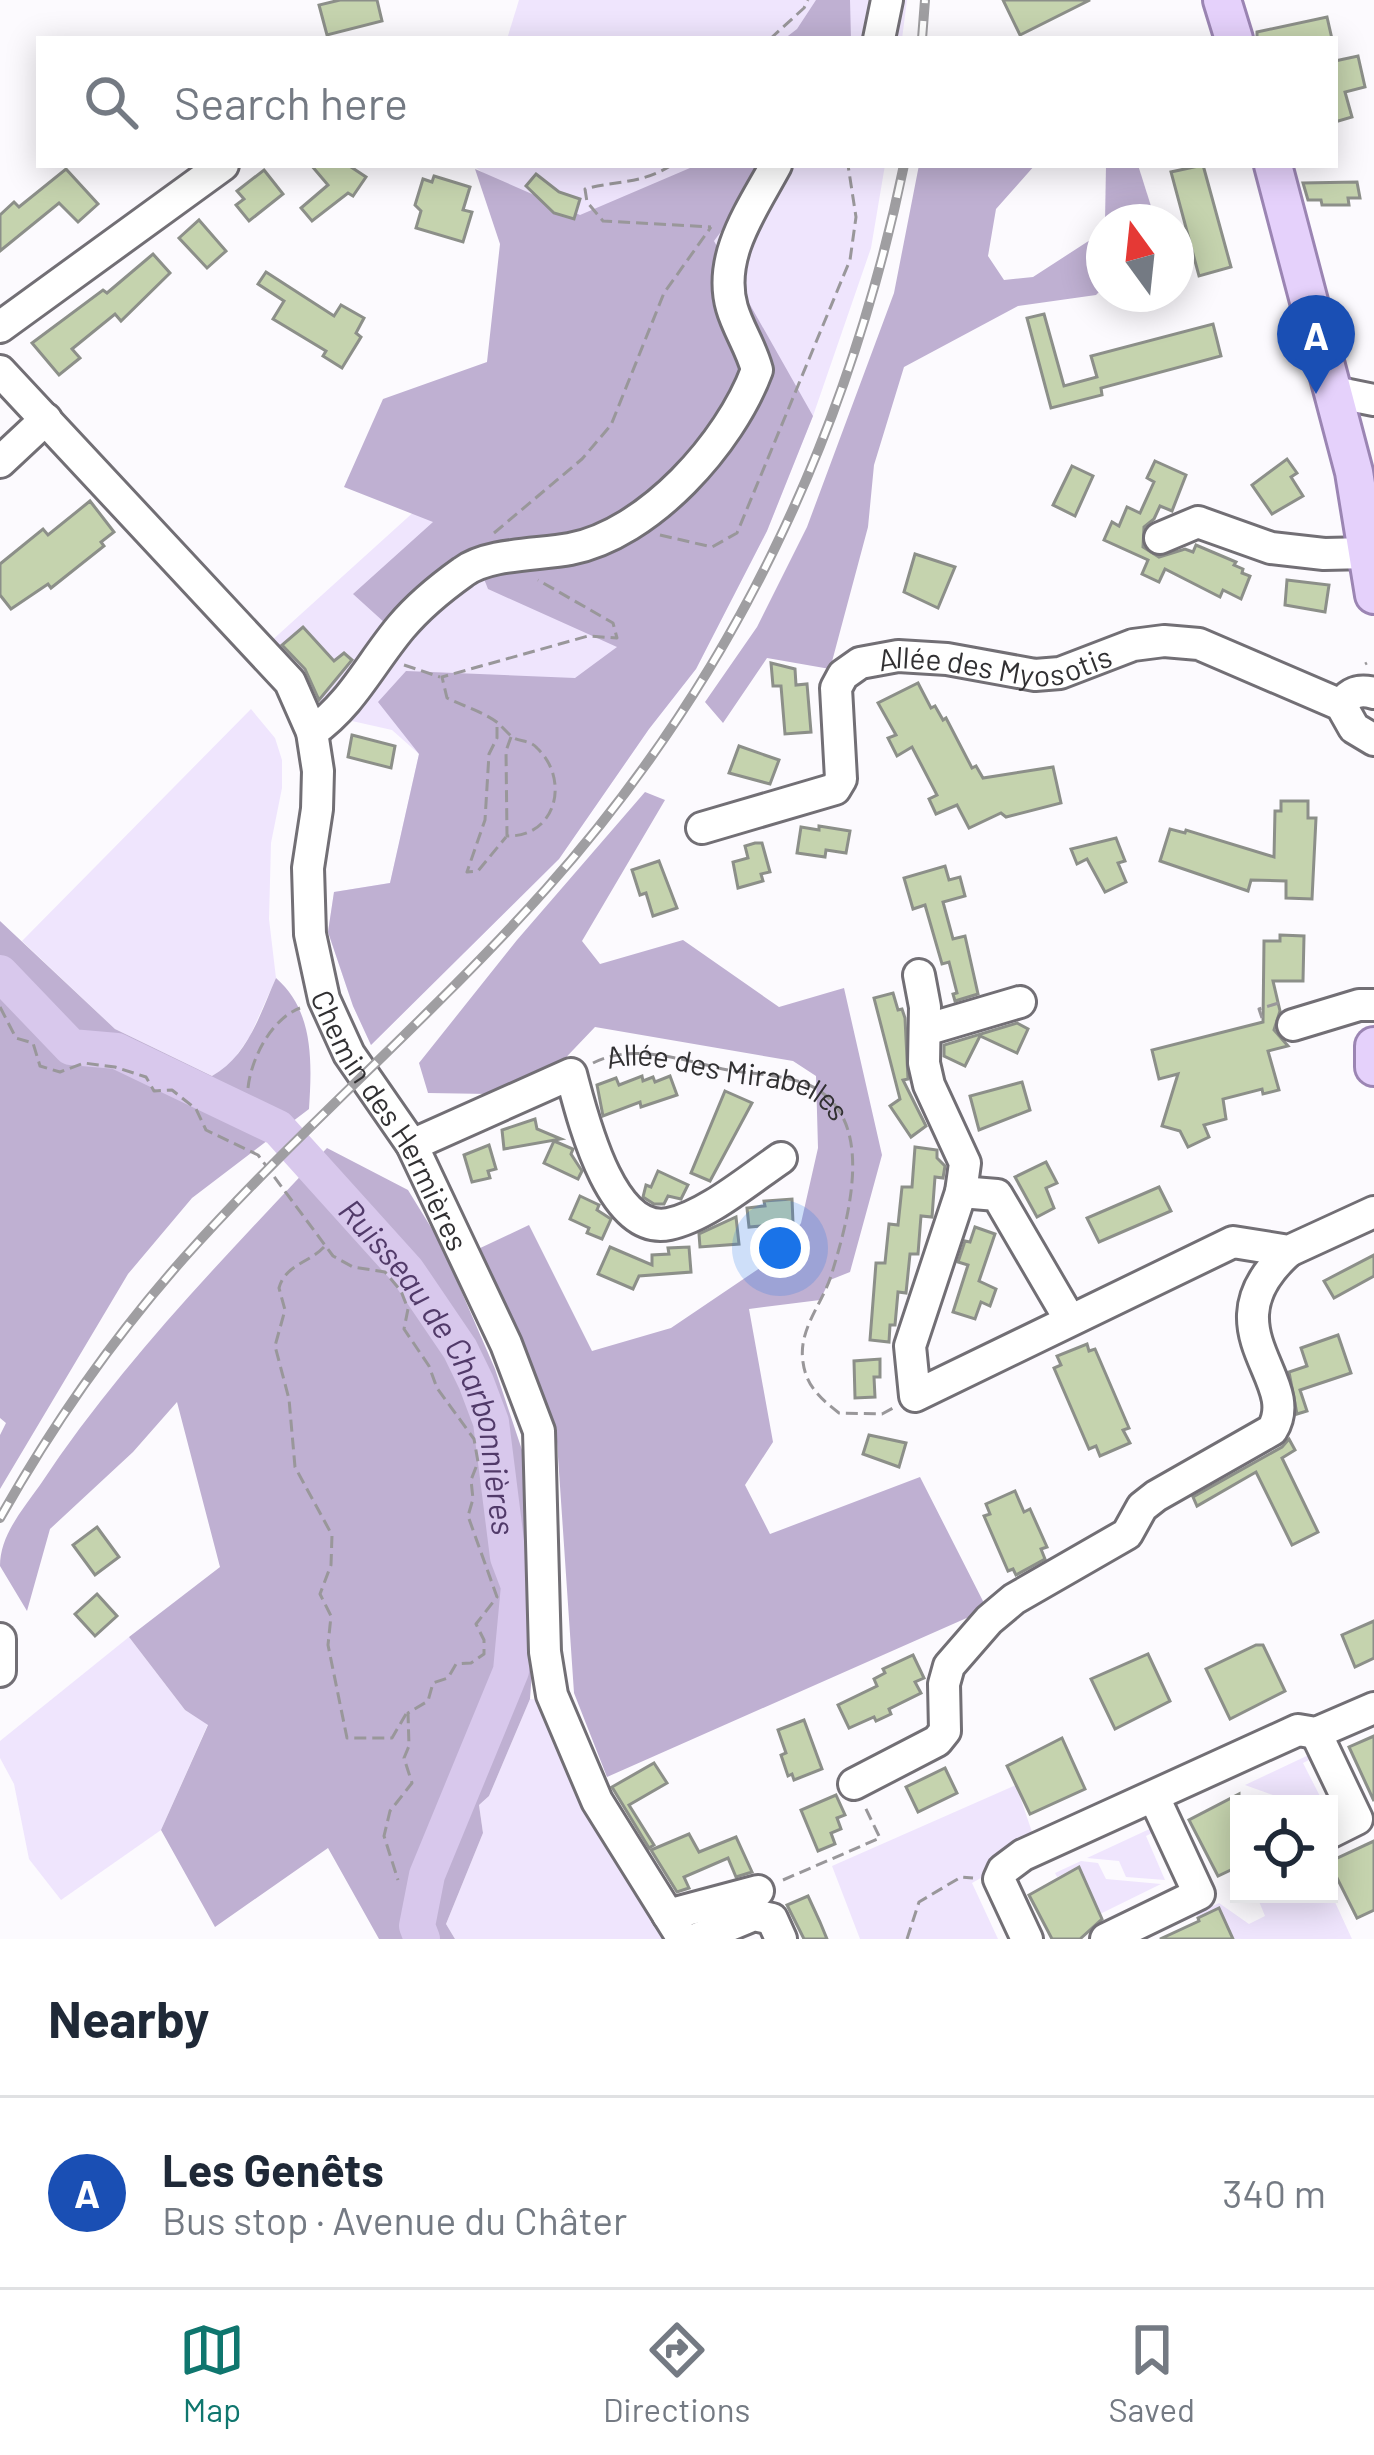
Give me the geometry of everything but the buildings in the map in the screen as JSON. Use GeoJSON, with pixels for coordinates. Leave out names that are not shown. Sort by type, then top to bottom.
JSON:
{"type":"FeatureCollection","features":[{"type":"Feature","properties":{"kind":"main road"},"geometry":{"type":"LineString","coordinates":[[1222,0],[1233,36]]}},
{"type":"Feature","properties":{"kind":"main road"},"geometry":{"type":"LineString","coordinates":[[1275,168],[1354,472],[1374,595]]}},
{"type":"Feature","properties":{"kind":"main road"},"geometry":{"type":"LineString","coordinates":[[1374,1046],[1374,1066]]}},
{"type":"Feature","properties":{"kind":"street"},"geometry":{"type":"LineString","coordinates":[[880,36],[887,0]]}},
{"type":"Feature","properties":{"kind":"street"},"geometry":{"type":"LineString","coordinates":[[311,732],[337,715],[404,623],[466,568],[496,558],[579,548],[629,528],[675,490],[748,393],[757,370],[730,302],[730,262],[723,235],[774,168]]}},
{"type":"Feature","properties":{"kind":"street"},"geometry":{"type":"LineString","coordinates":[[0,327],[190,177]]}},
{"type":"Feature","properties":{"kind":"street","name":"Chemin des Hermières"},"geometry":{"type":"LineString","coordinates":[[0,371],[290,682],[311,732],[319,771],[308,868],[310,934],[324,998],[349,1054],[412,1145],[506,1344],[539,1431],[545,1652],[552,1695],[597,1801],[676,1927]]}},
{"type":"Feature","properties":{"kind":"street"},"geometry":{"type":"LineString","coordinates":[[1334,392],[1374,400]]}},
{"type":"Feature","properties":{"kind":"street"},"geometry":{"type":"LineString","coordinates":[[0,462],[46,419]]}},
{"type":"Feature","properties":{"kind":"street"},"geometry":{"type":"LineString","coordinates":[[1160,538],[1198,522],[1271,548],[1369,553]]}},
{"type":"Feature","properties":{"kind":"street","name":"Allée des Myosotis"},"geometry":{"type":"LineString","coordinates":[[701,828],[835,789],[841,779],[836,688],[843,675],[860,663],[898,656],[947,658],[1034,674],[1060,673],[1133,645],[1163,640],[1199,644],[1341,705],[1354,728],[1374,740]]}},
{"type":"Feature","properties":{"kind":"street"},"geometry":{"type":"LineString","coordinates":[[1341,705],[1348,695],[1361,690],[1369,673]]}},
{"type":"Feature","properties":{"kind":"street"},"geometry":{"type":"LineString","coordinates":[[920,975],[929,1085],[965,1163],[961,1192],[910,1346],[915,1396],[1233,1242],[1289,1252]]}},
{"type":"Feature","properties":{"kind":"street"},"geometry":{"type":"LineString","coordinates":[[925,1030],[1021,1002]]}},
{"type":"Feature","properties":{"kind":"street"},"geometry":{"type":"LineString","coordinates":[[1293,1024],[1357,1005],[1374,1005]]}},
{"type":"Feature","properties":{"kind":"street"},"geometry":{"type":"LineString","coordinates":[[412,1145],[571,1074],[584,1124],[612,1190],[636,1218],[667,1226],[709,1206],[781,1158]]}},
{"type":"Feature","properties":{"kind":"street"},"geometry":{"type":"LineString","coordinates":[[961,1192],[997,1196],[1070,1320]]}},
{"type":"Feature","properties":{"kind":"street"},"geometry":{"type":"LineString","coordinates":[[854,1784],[937,1741],[945,1732],[944,1684],[950,1666],[989,1620],[1014,1599],[1127,1534],[1142,1507],[1156,1496],[1272,1430],[1278,1409],[1251,1305],[1269,1269],[1289,1252],[1374,1212]]}},
{"type":"Feature","properties":{"kind":"street"},"geometry":{"type":"LineString","coordinates":[[0,1639],[0,1671]]}},
{"type":"Feature","properties":{"kind":"street"},"geometry":{"type":"LineString","coordinates":[[1028,1939],[999,1879],[1023,1856],[1298,1730],[1316,1733],[1374,1708]]}},
{"type":"Feature","properties":{"kind":"street"},"geometry":{"type":"LineString","coordinates":[[1316,1733],[1358,1819],[1338,1829]]}},
{"type":"Feature","properties":{"kind":"street"},"geometry":{"type":"LineString","coordinates":[[1106,1939],[1199,1894],[1154,1797]]}},
{"type":"Feature","properties":{"kind":"street"},"geometry":{"type":"LineString","coordinates":[[676,1927],[758,1891]]}},
{"type":"Feature","properties":{"kind":"street"},"geometry":{"type":"LineString","coordinates":[[696,1939],[754,1915],[772,1919],[781,1939]]}},
{"type":"Feature","properties":{"kind":"path"},"geometry":{"type":"LineString","coordinates":[[773,36],[808,0]]}},
{"type":"Feature","properties":{"kind":"path"},"geometry":{"type":"LineString","coordinates":[[665,168],[623,186],[585,189],[587,202],[603,221],[723,235]]}},
{"type":"Feature","properties":{"kind":"path"},"geometry":{"type":"LineString","coordinates":[[629,528],[712,547],[737,533],[850,260],[856,218],[848,168]]}},
{"type":"Feature","properties":{"kind":"path"},"geometry":{"type":"LineString","coordinates":[[481,540],[582,459],[611,425],[664,293],[723,235]]}},
{"type":"Feature","properties":{"kind":"path"},"geometry":{"type":"LineString","coordinates":[[378,657],[442,677],[588,636],[617,638],[613,623],[542,584],[525,557]]}},
{"type":"Feature","properties":{"kind":"path"},"geometry":{"type":"LineString","coordinates":[[442,677],[447,698],[497,722],[511,737],[534,744],[550,765],[555,807],[540,830],[507,836]]}},
{"type":"Feature","properties":{"kind":"path"},"geometry":{"type":"LineString","coordinates":[[497,722],[497,738],[489,754],[485,820],[467,872],[478,871],[507,836],[506,751],[511,737]]}},
{"type":"Feature","properties":{"kind":"path"},"geometry":{"type":"LineString","coordinates":[[248,1088],[251,1063],[288,1013],[324,998]]}},
{"type":"Feature","properties":{"kind":"path"},"geometry":{"type":"LineString","coordinates":[[0,1007],[16,1038],[33,1043],[40,1066],[60,1072],[84,1063],[115,1067],[146,1078],[154,1091],[172,1090],[196,1109],[206,1130],[258,1155],[325,1245],[333,1256],[353,1268],[385,1272],[401,1291],[408,1309],[404,1329],[430,1366],[437,1388],[474,1439],[478,1462],[468,1516],[496,1597],[476,1624],[484,1640],[484,1654],[471,1663],[457,1664],[448,1678],[434,1684],[428,1701],[408,1713],[392,1738],[347,1738],[328,1646],[331,1616],[320,1594],[331,1564],[332,1534],[295,1467],[289,1399],[275,1346],[285,1310],[279,1288],[291,1268],[313,1259],[325,1245]]}},
{"type":"Feature","properties":{"kind":"path","name":"Allée des Mirabelles"},"geometry":{"type":"LineString","coordinates":[[571,1074],[602,1058],[640,1053],[809,1085],[836,1106],[849,1126],[855,1156],[830,1280],[805,1331],[803,1366],[809,1384],[838,1413],[882,1414],[915,1396]]}},
{"type":"Feature","properties":{"kind":"path"},"geometry":{"type":"LineString","coordinates":[[398,1880],[384,1836],[390,1810],[412,1783],[404,1758],[409,1746],[408,1713]]}},
{"type":"Feature","properties":{"kind":"path"},"geometry":{"type":"LineString","coordinates":[[758,1891],[880,1838],[854,1784]]}},
{"type":"Feature","properties":{"kind":"path"},"geometry":{"type":"LineString","coordinates":[[907,1939],[919,1902],[961,1877],[999,1879]]}},
{"type":"Feature","properties":{"kind":"shaded area"},"geometry":{"type":"Polygon","coordinates":[[[519,0],[907,0],[902,36],[508,36],[519,0]]]}},
{"type":"Feature","properties":{"kind":"shaded area"},"geometry":{"type":"Polygon","coordinates":[[[816,0],[850,0],[851,36],[788,36],[816,0]]]}},
{"type":"Feature","properties":{"kind":"shaded area"},"geometry":{"type":"Polygon","coordinates":[[[476,168],[884,168],[871,248],[813,416],[767,531],[696,669],[559,859],[371,1045],[328,932],[334,892],[390,883],[419,754],[392,730],[352,721],[323,706],[269,643],[449,480],[626,273],[476,168]]]}},
{"type":"Feature","properties":{"kind":"shaded area"},"geometry":{"type":"Polygon","coordinates":[[[690,168],[769,168],[714,241],[813,416],[767,531],[696,669],[559,859],[371,1045],[328,932],[334,892],[390,883],[419,754],[378,702],[406,671],[575,678],[617,647],[488,589],[473,551],[385,623],[353,594],[433,522],[344,487],[383,399],[487,362],[500,244],[475,169],[580,215],[690,168]]]}},
{"type":"Feature","properties":{"kind":"shaded area"},"geometry":{"type":"Polygon","coordinates":[[[918,168],[1032,168],[996,209],[988,256],[1004,280],[1033,277],[1086,243],[1086,296],[1018,306],[904,367],[874,465],[868,527],[830,669],[767,658],[723,723],[705,702],[757,627],[807,527],[894,293],[918,168]]]}},
{"type":"Feature","properties":{"kind":"shaded area"},"geometry":{"type":"Polygon","coordinates":[[[1106,168],[1139,168],[1150,204],[1105,204],[1106,168]]]}},
{"type":"Feature","properties":{"kind":"shaded area"},"geometry":{"type":"Polygon","coordinates":[[[251,709],[275,738],[282,760],[282,788],[271,843],[269,919],[276,978],[250,1036],[230,1065],[212,1076],[115,1029],[22,941],[251,709]]]}},
{"type":"Feature","properties":{"kind":"shaded area"},"geometry":{"type":"Polygon","coordinates":[[[645,792],[665,800],[582,941],[600,964],[683,940],[779,1007],[844,988],[882,1155],[850,1272],[830,1280],[820,1300],[749,1309],[773,1442],[745,1485],[770,1534],[920,1477],[987,1609],[607,1777],[574,1693],[556,1427],[476,1250],[529,1225],[592,1351],[671,1328],[782,1253],[801,1223],[818,1148],[816,1076],[793,1061],[595,1027],[553,1071],[490,1094],[428,1093],[419,1063],[645,792]]]}},
{"type":"Feature","properties":{"kind":"shaded area"},"geometry":{"type":"Polygon","coordinates":[[[0,921],[115,1029],[212,1076],[244,1046],[276,978],[304,1022],[310,1073],[309,1109],[192,1198],[128,1274],[0,1489],[0,1435],[6,1423],[0,1418],[0,921]]]}},
{"type":"Feature","properties":{"kind":"shaded area"},"geometry":{"type":"Polygon","coordinates":[[[327,1148],[408,1190],[440,1242],[495,1369],[522,1450],[535,1631],[530,1699],[489,1796],[479,1805],[483,1833],[446,1924],[455,1939],[379,1939],[328,1848],[215,1927],[161,1830],[208,1725],[185,1710],[129,1637],[220,1567],[177,1402],[133,1452],[50,1529],[27,1611],[0,1566],[14,1523],[105,1395],[176,1310],[327,1148]]]}},
{"type":"Feature","properties":{"kind":"shaded area"},"geometry":{"type":"Polygon","coordinates":[[[129,1637],[185,1710],[208,1724],[161,1830],[61,1900],[29,1859],[14,1784],[0,1758],[0,1741],[129,1637]]]}},
{"type":"Feature","properties":{"kind":"shaded area"},"geometry":{"type":"Polygon","coordinates":[[[530,1699],[545,1701],[668,1939],[455,1939],[446,1924],[483,1833],[479,1805],[489,1796],[530,1699]]]}},
{"type":"Feature","properties":{"kind":"shaded area"},"geometry":{"type":"Polygon","coordinates":[[[1315,1752],[1317,1756],[1303,1763],[1319,1795],[1272,1795],[1245,1785],[1315,1752]]]}},
{"type":"Feature","properties":{"kind":"shaded area"},"geometry":{"type":"Polygon","coordinates":[[[1016,1785],[1032,1832],[1012,1860],[972,1883],[998,1939],[860,1939],[832,1866],[1016,1785]]]}},
{"type":"Feature","properties":{"kind":"shaded area"},"geometry":{"type":"Polygon","coordinates":[[[1156,1826],[1158,1830],[1146,1836],[1165,1880],[1126,1877],[1119,1861],[1087,1858],[1156,1826]]]}},
{"type":"Feature","properties":{"kind":"shaded area"},"geometry":{"type":"Polygon","coordinates":[[[1081,1861],[1098,1863],[1106,1879],[1161,1884],[1100,1914],[1079,1868],[1057,1877],[1055,1873],[1081,1861]]]}},
{"type":"Feature","properties":{"kind":"shaded area"},"geometry":{"type":"Polygon","coordinates":[[[1219,1903],[1249,1924],[1265,1916],[1260,1903],[1335,1903],[1352,1939],[1234,1939],[1219,1908],[1198,1918],[1196,1914],[1219,1903]]]}},
{"type":"Feature","properties":{"kind":"waterway","name":"Ruisseau de Charbonnières"},"geometry":{"type":"LineString","coordinates":[[0,973],[71,1047],[117,1051],[278,1128],[407,1271],[460,1349],[476,1382],[491,1422],[508,1557],[519,1586],[511,1671],[427,1875],[417,1926],[422,1939]]}},
{"type":"Feature","properties":{"kind":"railway"},"geometry":{"type":"LineString","coordinates":[[922,36],[925,0]]}},
{"type":"Feature","properties":{"kind":"railway"},"geometry":{"type":"LineString","coordinates":[[0,1518],[85,1384],[157,1289],[227,1211],[546,889],[672,727],[726,640],[815,459],[880,265],[903,168]]}},
{"type":"Feature","properties":{"kind":"place","name":"Les Genêts"},"geometry":{"type":"Point","coordinates":[1316,394]}}]}
